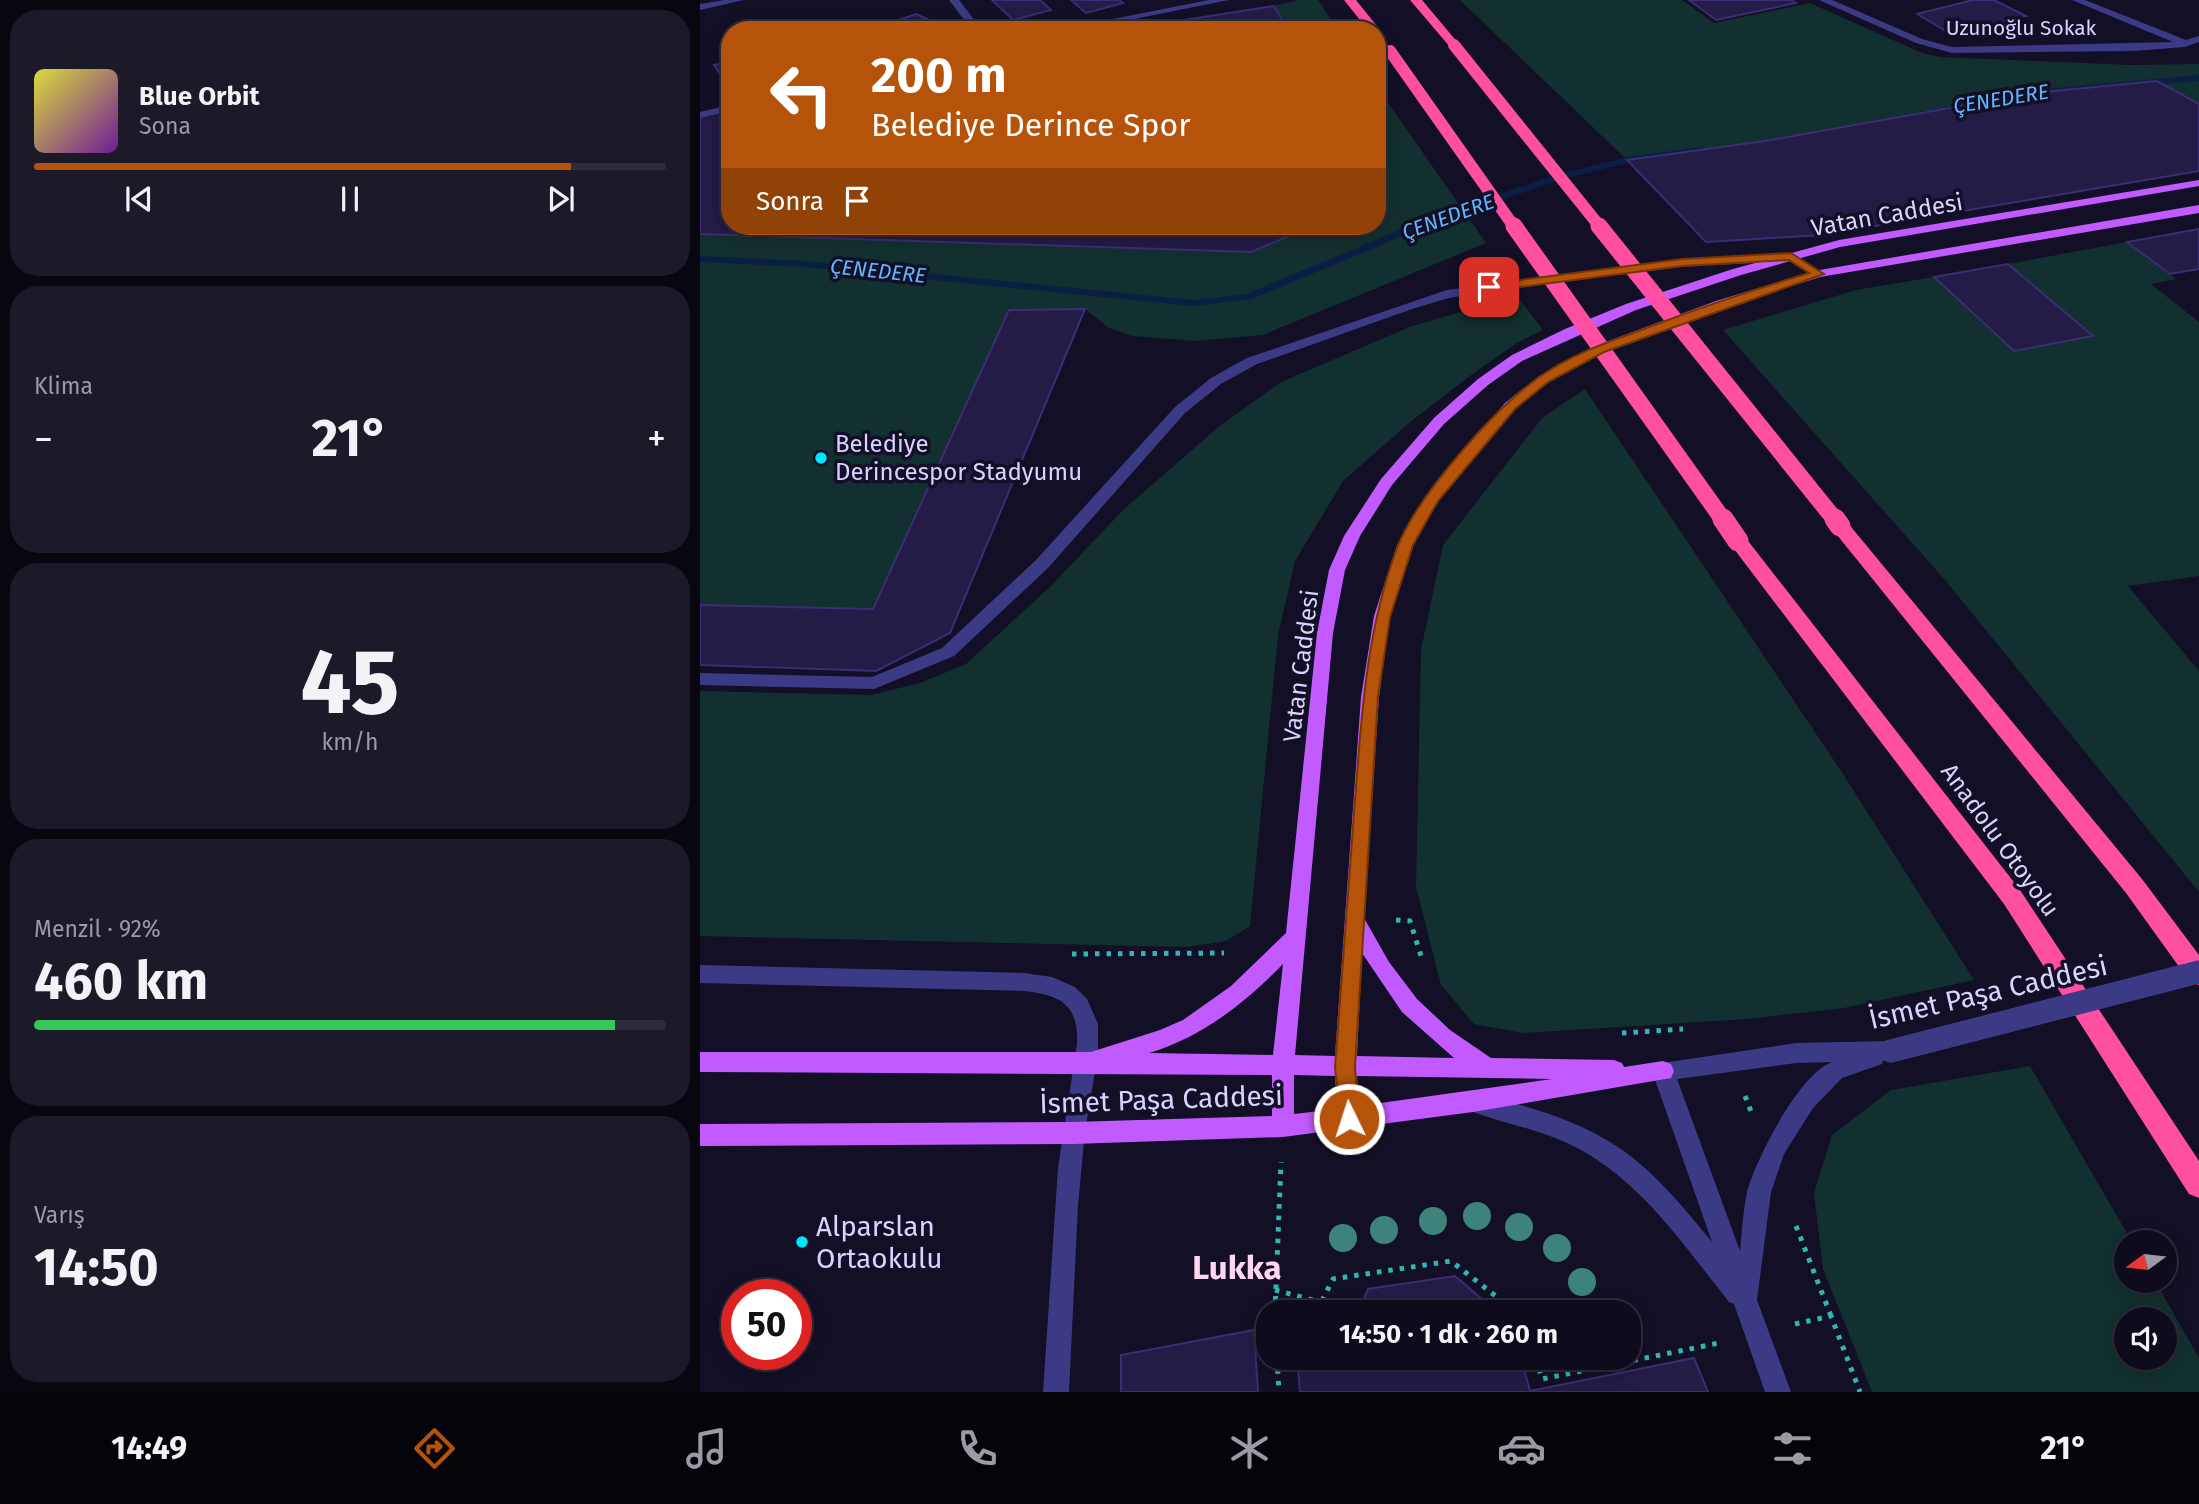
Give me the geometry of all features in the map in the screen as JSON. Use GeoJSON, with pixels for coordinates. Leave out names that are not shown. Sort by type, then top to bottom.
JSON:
{"type":"FeatureCollection","features":[{"type":"Feature","properties":{"kind":"highway"},"geometry":{"type":"LineString","coordinates":[[1350,0],[1367,21]]}},
{"type":"Feature","properties":{"kind":"highway"},"geometry":{"type":"LineString","coordinates":[[1416,0],[2134,886],[2199,973]]}},
{"type":"Feature","properties":{"kind":"highway","name":"Anadolu Otoyolu"},"geometry":{"type":"LineString","coordinates":[[1386,46],[1738,541],[2012,897],[2199,1185]]}},
{"type":"Feature","properties":{"kind":"main road","name":"Vatan Caddesi"},"geometry":{"type":"LineString","coordinates":[[1283,1126],[1283,1067],[1325,633],[1337,570],[1352,536],[1386,482],[1439,421],[1483,382],[1517,358],[1631,307],[1839,244],[2199,183]]}},
{"type":"Feature","properties":{"kind":"main road","name":"Vatan Caddesi"},"geometry":{"type":"LineString","coordinates":[[1349,1119],[1345,1067],[1354,919],[1370,697],[1382,617],[1405,545],[1432,499],[1510,406],[1544,379],[1600,349],[1721,304],[1818,274],[2199,209]]}},
{"type":"Feature","properties":{"kind":"main road"},"geometry":{"type":"LineString","coordinates":[[1354,919],[1382,972],[1405,1004],[1442,1040],[1489,1069]]}},
{"type":"Feature","properties":{"kind":"main road"},"geometry":{"type":"LineString","coordinates":[[1084,1062],[1173,1035],[1216,1009],[1256,979],[1296,937]]}},
{"type":"Feature","properties":{"kind":"main road","name":"İsmet Paşa Caddesi"},"geometry":{"type":"LineString","coordinates":[[700,1062],[1084,1062],[1663,1071]]}},
{"type":"Feature","properties":{"kind":"main road","name":"İsmet Paşa Caddesi"},"geometry":{"type":"LineString","coordinates":[[700,1135],[1073,1133],[1283,1126],[1349,1119],[1663,1071]]}},
{"type":"Feature","properties":{"kind":"street"},"geometry":{"type":"LineString","coordinates":[[700,6],[739,0]]}},
{"type":"Feature","properties":{"kind":"street"},"geometry":{"type":"LineString","coordinates":[[954,0],[970,21]]}},
{"type":"Feature","properties":{"kind":"street"},"geometry":{"type":"LineString","coordinates":[[1108,21],[1224,0]]}},
{"type":"Feature","properties":{"kind":"street","name":"Uzunoğlu Sokak"},"geometry":{"type":"LineString","coordinates":[[1824,0],[1919,41],[1952,50],[2133,48],[2185,44],[2199,39]]}},
{"type":"Feature","properties":{"kind":"street"},"geometry":{"type":"LineString","coordinates":[[2077,0],[2185,44]]}},
{"type":"Feature","properties":{"kind":"street"},"geometry":{"type":"LineString","coordinates":[[700,115],[721,110]]}},
{"type":"Feature","properties":{"kind":"street"},"geometry":{"type":"LineString","coordinates":[[700,679],[874,683],[948,652],[1042,565],[1180,411],[1216,381],[1252,361],[1447,294],[1682,263],[1791,257],[1818,274]]}},
{"type":"Feature","properties":{"kind":"street","name":"İsmet Paşa Caddesi"},"geometry":{"type":"LineString","coordinates":[[1663,1071],[1796,1053],[1891,1051],[2199,973]]}},
{"type":"Feature","properties":{"kind":"street"},"geometry":{"type":"LineString","coordinates":[[700,974],[1055,985],[1073,999],[1085,1016],[1088,1033],[1073,1133],[1056,1392]]}},
{"type":"Feature","properties":{"kind":"street"},"geometry":{"type":"LineString","coordinates":[[1746,1302],[1759,1192],[1775,1150],[1805,1101],[1834,1071],[1891,1051]]}},
{"type":"Feature","properties":{"kind":"street"},"geometry":{"type":"LineString","coordinates":[[1663,1071],[1778,1392]]}},
{"type":"Feature","properties":{"kind":"street"},"geometry":{"type":"LineString","coordinates":[[1473,1101],[1552,1124],[1610,1155],[1668,1208],[1746,1302]]}},
{"type":"Feature","properties":{"kind":"path"},"geometry":{"type":"LineString","coordinates":[[1275,1300],[1283,1126]]}},
{"type":"Feature","properties":{"kind":"path"},"geometry":{"type":"LineString","coordinates":[[1322,1300],[1333,1279],[1451,1261],[1501,1300]]}},
{"type":"Feature","properties":{"kind":"path"},"geometry":{"type":"LineString","coordinates":[[1275,1290],[1318,1300]]}},
{"type":"Feature","properties":{"kind":"path"},"geometry":{"type":"LineString","coordinates":[[1641,1360],[1830,1316],[1860,1392]]}},
{"type":"Feature","properties":{"kind":"path"},"geometry":{"type":"LineString","coordinates":[[1278,1370],[1279,1392]]}},
{"type":"Feature","properties":{"kind":"path"},"geometry":{"type":"LineString","coordinates":[[1539,1370],[1542,1379],[1588,1370]]}},
{"type":"Feature","properties":{"kind":"green space"},"geometry":{"type":"Polygon","coordinates":[[[1298,0],[1318,0],[1332,21],[1283,21],[1274,6],[1298,0]]]}},
{"type":"Feature","properties":{"kind":"green space"},"geometry":{"type":"Polygon","coordinates":[[[1460,0],[1682,0],[1714,23],[1810,3],[1922,53],[1940,57],[2130,65],[2199,64],[2199,104],[2158,81],[2085,87],[2033,93],[1765,141],[1627,160],[1460,0]]]}},
{"type":"Feature","properties":{"kind":"green space"},"geometry":{"type":"Polygon","coordinates":[[[1386,100],[1486,243],[1263,335],[1196,341],[1132,336],[1109,328],[1085,309],[1010,310],[873,609],[700,605],[700,234],[1250,252],[1291,235],[1386,235],[1386,100]]]}},
{"type":"Feature","properties":{"kind":"green space"},"geometry":{"type":"Polygon","coordinates":[[[2127,242],[2176,279],[2151,284],[2199,322],[2199,576],[2128,586],[2199,671],[2199,892],[1945,580],[1723,330],[1856,290],[1934,277],[2014,351],[2092,335],[2008,264],[2127,242]]]}},
{"type":"Feature","properties":{"kind":"green space"},"geometry":{"type":"Polygon","coordinates":[[[1517,296],[1543,330],[1515,344],[1471,375],[1409,423],[1343,481],[1295,561],[1278,635],[1250,926],[1226,941],[1187,947],[700,936],[700,691],[871,695],[920,683],[966,664],[1051,586],[1124,509],[1221,425],[1281,382],[1412,326],[1517,296]]]}},
{"type":"Feature","properties":{"kind":"green space"},"geometry":{"type":"Polygon","coordinates":[[[1585,389],[1843,774],[1974,980],[1844,1008],[1747,1019],[1523,1033],[1474,1024],[1441,985],[1416,887],[1421,650],[1443,545],[1543,417],[1585,389]]]}},
{"type":"Feature","properties":{"kind":"green space"},"geometry":{"type":"Polygon","coordinates":[[[2030,1066],[2125,1230],[2114,1230],[2114,1293],[2162,1293],[2170,1307],[2114,1307],[2114,1370],[2177,1370],[2177,1320],[2199,1358],[2199,1392],[1872,1392],[1823,1269],[1814,1193],[1832,1135],[1891,1090],[2030,1066]]]}},
{"type":"Feature","properties":{"kind":"building"},"geometry":{"type":"Polygon","coordinates":[[[992,0],[1040,0],[1051,10],[1013,20],[992,0]]]}},
{"type":"Feature","properties":{"kind":"building"},"geometry":{"type":"Polygon","coordinates":[[[1071,0],[1119,0],[1123,3],[1086,13],[1071,0]]]}},
{"type":"Feature","properties":{"kind":"building"},"geometry":{"type":"Polygon","coordinates":[[[1689,0],[1792,0],[1796,3],[1716,20],[1689,0]]]}},
{"type":"Feature","properties":{"kind":"building"},"geometry":{"type":"Polygon","coordinates":[[[1973,0],[1994,0],[2026,16],[1951,34],[1917,14],[1973,0]]]}},
{"type":"Feature","properties":{"kind":"building"},"geometry":{"type":"Polygon","coordinates":[[[1274,6],[1283,21],[1178,21],[1274,6]]]}},
{"type":"Feature","properties":{"kind":"building"},"geometry":{"type":"Polygon","coordinates":[[[916,14],[932,21],[895,21],[916,14]]]}},
{"type":"Feature","properties":{"kind":"building"},"geometry":{"type":"Polygon","coordinates":[[[721,64],[721,76],[714,65],[721,64]]]}},
{"type":"Feature","properties":{"kind":"building"},"geometry":{"type":"Polygon","coordinates":[[[2157,81],[2199,104],[2199,171],[1822,235],[1706,242],[1627,160],[1765,141],[2033,93],[2157,81]]]}},
{"type":"Feature","properties":{"kind":"building"},"geometry":{"type":"Polygon","coordinates":[[[721,110],[721,235],[700,234],[700,115],[721,110]]]}},
{"type":"Feature","properties":{"kind":"building"},"geometry":{"type":"Polygon","coordinates":[[[2199,229],[2199,269],[2170,274],[2127,242],[2199,229]]]}},
{"type":"Feature","properties":{"kind":"building"},"geometry":{"type":"Polygon","coordinates":[[[731,235],[1292,235],[1251,252],[731,235]]]}},
{"type":"Feature","properties":{"kind":"building"},"geometry":{"type":"Polygon","coordinates":[[[2008,264],[2093,336],[2014,351],[1934,277],[2008,264]]]}},
{"type":"Feature","properties":{"kind":"building","name":"Belediye Derincespor Stadyumu"},"geometry":{"type":"Polygon","coordinates":[[[1085,309],[950,633],[876,671],[700,665],[700,605],[873,609],[1009,310],[1085,309]]]}},
{"type":"Feature","properties":{"kind":"building"},"geometry":{"type":"Polygon","coordinates":[[[1455,1276],[1483,1300],[1363,1300],[1368,1289],[1455,1276]]]}},
{"type":"Feature","properties":{"kind":"building"},"geometry":{"type":"Polygon","coordinates":[[[1254,1330],[1258,1392],[1121,1392],[1121,1355],[1254,1330]]]}},
{"type":"Feature","properties":{"kind":"building"},"geometry":{"type":"Polygon","coordinates":[[[1694,1358],[1708,1392],[1300,1392],[1298,1370],[1524,1370],[1530,1391],[1694,1358]]]}},
{"type":"Feature","properties":{"kind":"waterway","name":"ÇENEDERE"},"geometry":{"type":"LineString","coordinates":[[1859,125],[2033,93],[2199,78]]}},
{"type":"Feature","properties":{"kind":"waterway","name":"ÇENEDERE"},"geometry":{"type":"LineString","coordinates":[[700,259],[805,264],[1193,303],[1248,297],[1425,223],[1559,177],[1627,160],[1702,150]]}},
{"type":"Feature","properties":{"kind":"place","name":"Belediye Derincespor Stadyumu"},"geometry":{"type":"Point","coordinates":[821,458]}},
{"type":"Feature","properties":{"kind":"place","name":"Alparslan Ortaokulu"},"geometry":{"type":"Point","coordinates":[802,1242]}},
{"type":"Feature","properties":{"kind":"district","name":"Lukka"},"geometry":{"type":"Point","coordinates":[1237,1267]}},
{"type":"Feature","properties":{"kind":"route"},"geometry":{"type":"LineString","coordinates":[[1349,1119],[1345,1067],[1370,697],[1382,617],[1405,545],[1432,499],[1472,450],[1510,406],[1544,379],[1600,349],[1721,304],[1818,274],[1791,257],[1682,263],[1489,287]]}}]}
